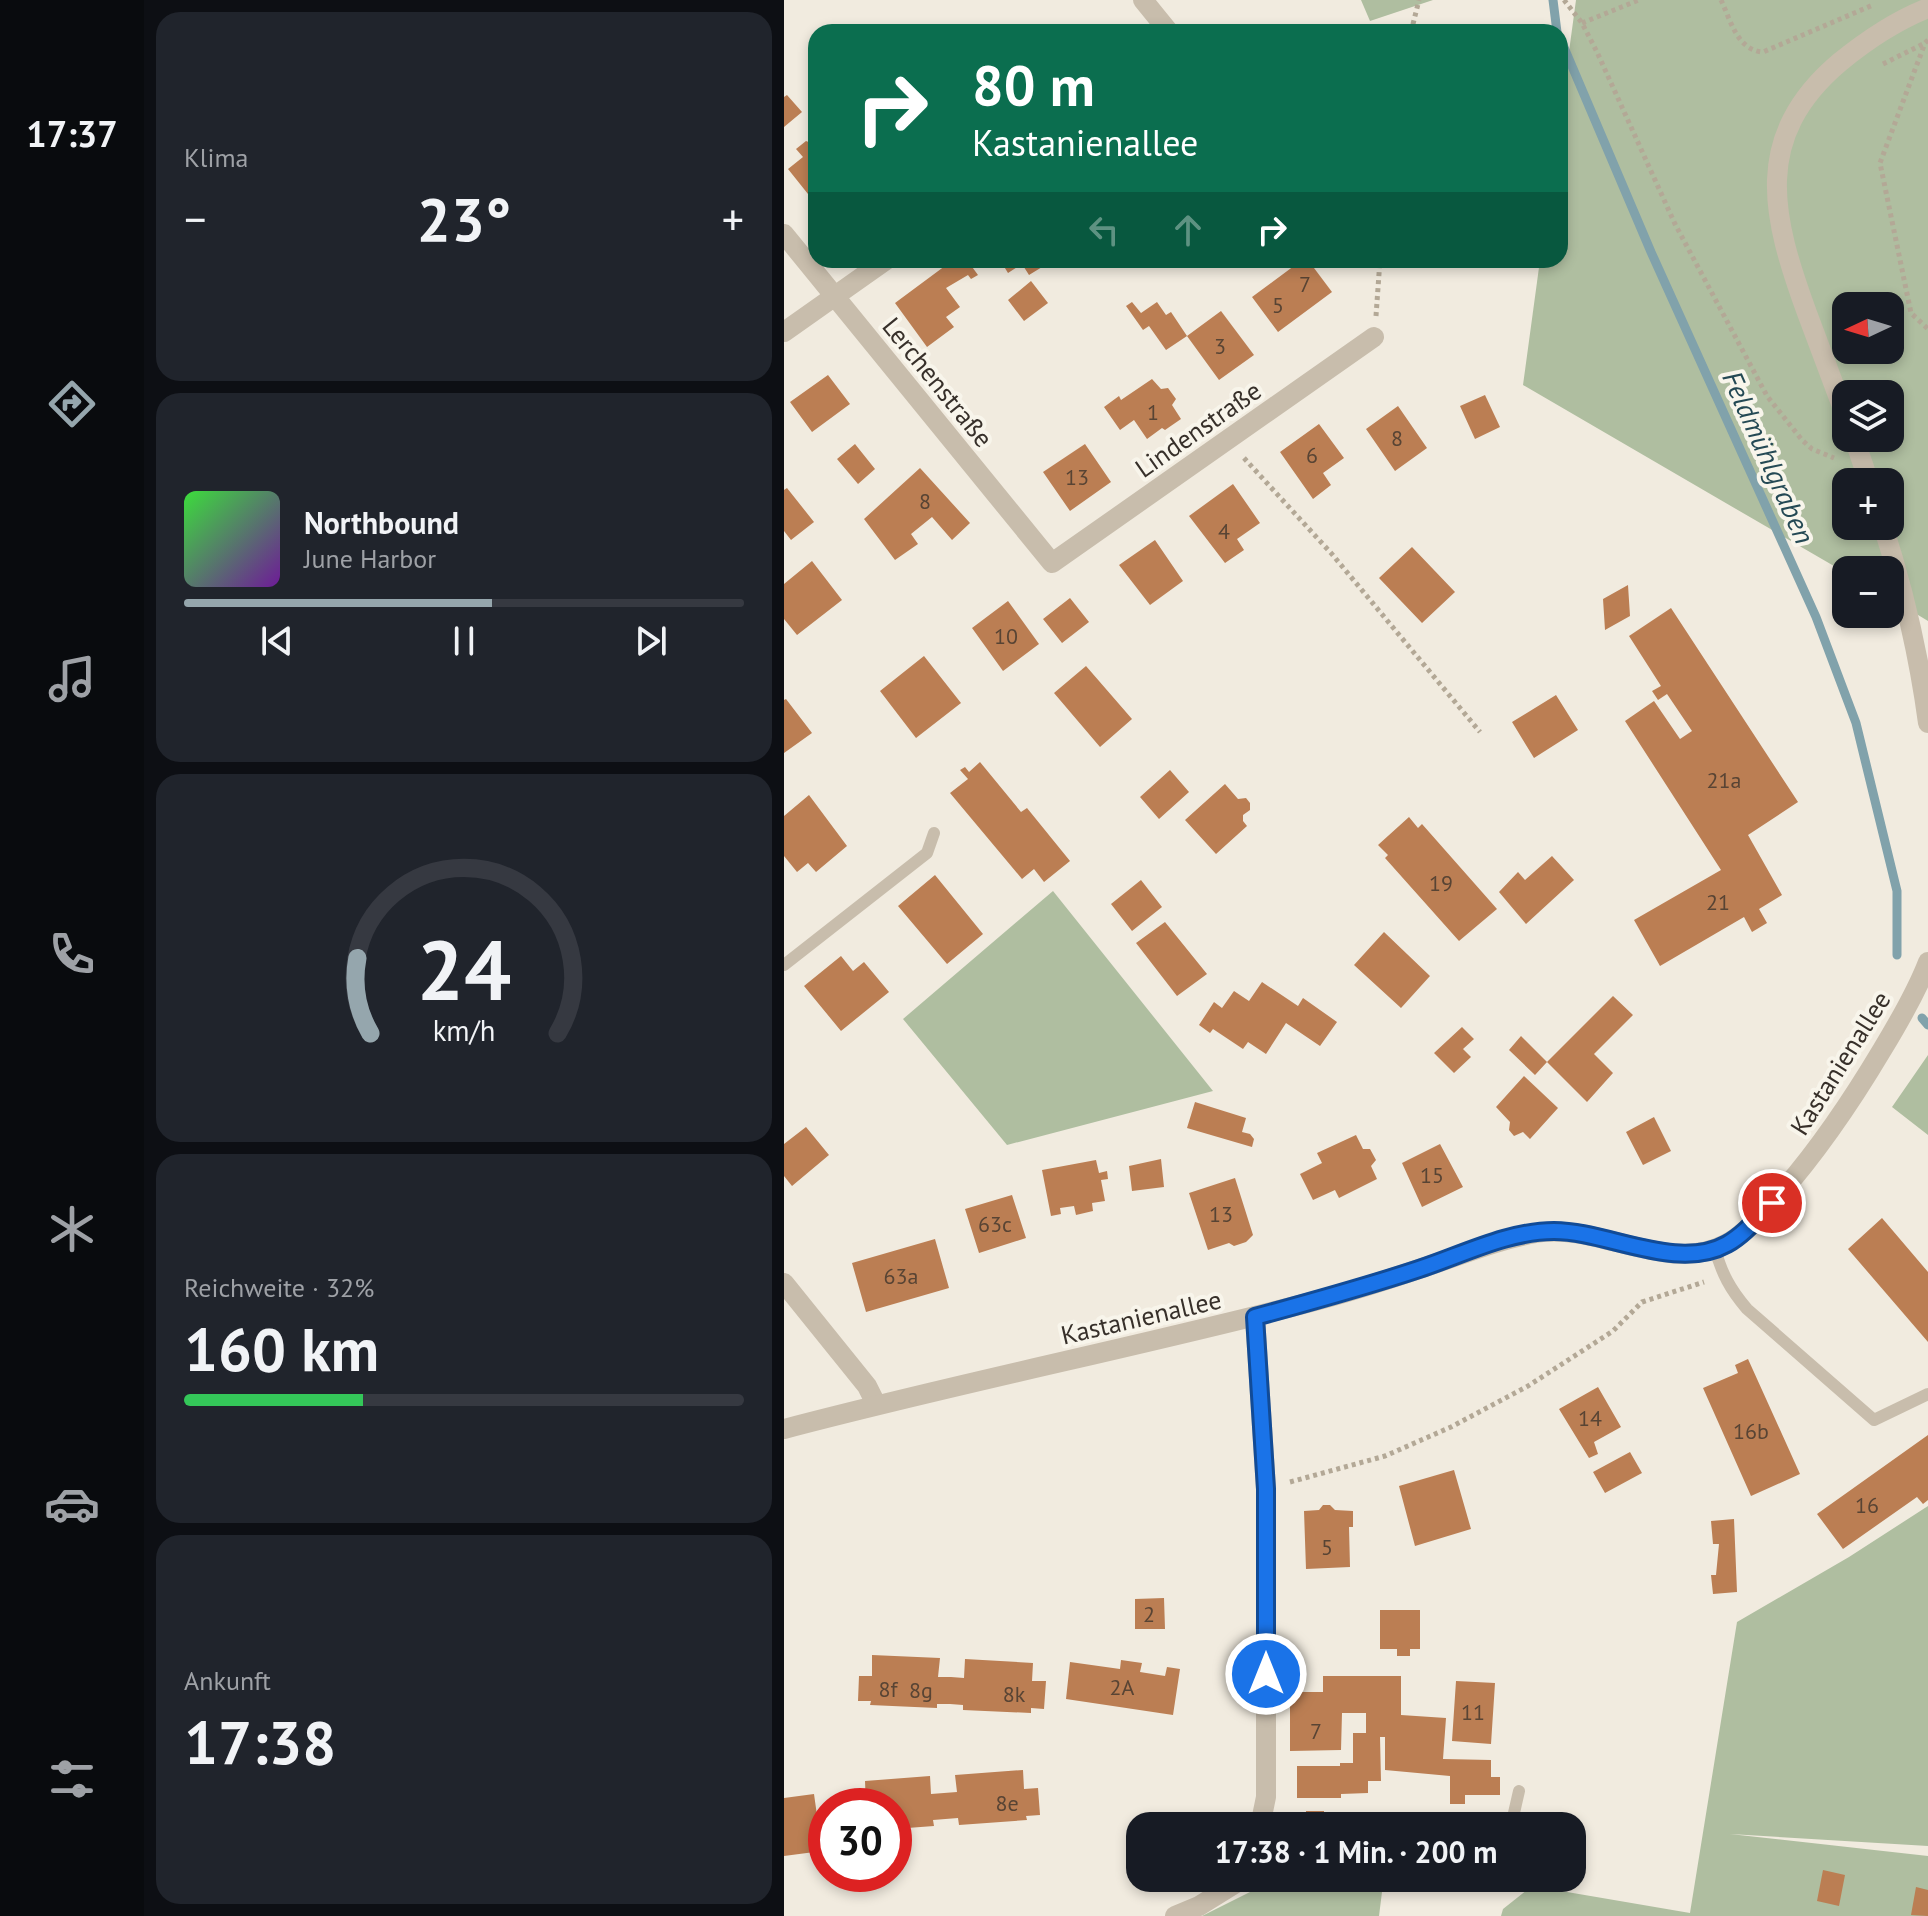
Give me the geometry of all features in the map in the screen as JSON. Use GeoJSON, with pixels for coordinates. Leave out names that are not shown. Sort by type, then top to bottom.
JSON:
{"type":"FeatureCollection","features":[{"type":"Feature","properties":{"kind":"street"},"geometry":{"type":"LineString","coordinates":[[1143,0],[1162,24]]}},
{"type":"Feature","properties":{"kind":"street"},"geometry":{"type":"LineString","coordinates":[[1832,380],[1781,233],[1776,201],[1782,145],[1791,119],[1826,74],[1895,22],[1928,8]]}},
{"type":"Feature","properties":{"kind":"street","name":"Lerchenstraße"},"geometry":{"type":"LineString","coordinates":[[784,234],[808,263]]}},
{"type":"Feature","properties":{"kind":"street","name":"Lerchenstraße"},"geometry":{"type":"LineString","coordinates":[[812,268],[1052,563]]}},
{"type":"Feature","properties":{"kind":"street"},"geometry":{"type":"LineString","coordinates":[[784,332],[875,268]]}},
{"type":"Feature","properties":{"kind":"street","name":"Lindenstraße"},"geometry":{"type":"LineString","coordinates":[[1052,563],[1374,337]]}},
{"type":"Feature","properties":{"kind":"street"},"geometry":{"type":"LineString","coordinates":[[1859,452],[1865,468]]}},
{"type":"Feature","properties":{"kind":"street"},"geometry":{"type":"LineString","coordinates":[[1888,540],[1900,577],[1928,723]]}},
{"type":"Feature","properties":{"kind":"street","name":"Kastanienallee"},"geometry":{"type":"LineString","coordinates":[[784,1429],[876,1404],[1255,1317],[1420,1269],[1511,1238],[1540,1232],[1579,1234],[1664,1252],[1700,1254],[1715,1249],[1727,1244],[1754,1222],[1806,1164],[1849,1105],[1926,971]]}},
{"type":"Feature","properties":{"kind":"street"},"geometry":{"type":"LineString","coordinates":[[784,1283],[867,1386],[876,1404]]}},
{"type":"Feature","properties":{"kind":"street"},"geometry":{"type":"LineString","coordinates":[[1255,1317],[1266,1489],[1266,1797],[1263,1812]]}},
{"type":"Feature","properties":{"kind":"street"},"geometry":{"type":"LineString","coordinates":[[1175,1916],[1222,1892]]}},
{"type":"Feature","properties":{"kind":"lane"},"geometry":{"type":"LineString","coordinates":[[784,965],[927,853],[934,833]]}},
{"type":"Feature","properties":{"kind":"lane"},"geometry":{"type":"LineString","coordinates":[[1715,1249],[1722,1275],[1747,1309],[1874,1420],[1928,1394]]}},
{"type":"Feature","properties":{"kind":"lane"},"geometry":{"type":"LineString","coordinates":[[1514,1812],[1519,1791]]}},
{"type":"Feature","properties":{"kind":"path"},"geometry":{"type":"LineString","coordinates":[[1413,24],[1419,0]]}},
{"type":"Feature","properties":{"kind":"path"},"geometry":{"type":"LineString","coordinates":[[1564,0],[1582,23],[1675,224],[1767,396],[1812,449],[1845,463],[1862,460]]}},
{"type":"Feature","properties":{"kind":"path"},"geometry":{"type":"LineString","coordinates":[[1582,23],[1639,0]]}},
{"type":"Feature","properties":{"kind":"path"},"geometry":{"type":"LineString","coordinates":[[1721,0],[1742,44],[1751,51],[1763,52],[1885,0]]}},
{"type":"Feature","properties":{"kind":"path"},"geometry":{"type":"LineString","coordinates":[[1883,64],[1926,42]]}},
{"type":"Feature","properties":{"kind":"path"},"geometry":{"type":"LineString","coordinates":[[1926,42],[1880,163],[1911,313],[1928,329]]}},
{"type":"Feature","properties":{"kind":"path"},"geometry":{"type":"LineString","coordinates":[[1374,337],[1379,268]]}},
{"type":"Feature","properties":{"kind":"path"},"geometry":{"type":"LineString","coordinates":[[1227,440],[1331,553],[1480,732]]}},
{"type":"Feature","properties":{"kind":"path"},"geometry":{"type":"LineString","coordinates":[[1266,1489],[1385,1456],[1451,1427],[1528,1386],[1613,1331],[1642,1302],[1722,1275]]}},
{"type":"Feature","properties":{"kind":"green space"},"geometry":{"type":"Polygon","coordinates":[[[1361,0],[1433,0],[1370,21],[1361,0]]]}},
{"type":"Feature","properties":{"kind":"green space"},"geometry":{"type":"Polygon","coordinates":[[[1576,0],[1928,0],[1928,621],[1904,606],[1904,556],[1832,556],[1832,565],[1523,385],[1539,268],[1568,268],[1568,59],[1576,0]]]}},
{"type":"Feature","properties":{"kind":"green space"},"geometry":{"type":"Polygon","coordinates":[[[1053,891],[1213,1091],[1007,1145],[903,1019],[1053,891]]]}},
{"type":"Feature","properties":{"kind":"green space"},"geometry":{"type":"Polygon","coordinates":[[[1928,1055],[1928,1135],[1892,1107],[1928,1055]]]}},
{"type":"Feature","properties":{"kind":"green space"},"geometry":{"type":"Polygon","coordinates":[[[1928,1506],[1928,1846],[1730,1834],[1928,1856],[1928,1916],[1501,1916],[1503,1909],[1524,1892],[1567,1892],[1690,1913],[1737,1622],[1849,1557],[1928,1506]]]}},
{"type":"Feature","properties":{"kind":"green space"},"geometry":{"type":"Polygon","coordinates":[[[1250,1892],[1382,1892],[1379,1916],[1202,1916],[1250,1892]]]}},
{"type":"Feature","properties":{"kind":"building"},"geometry":{"type":"Polygon","coordinates":[[[787,95],[802,112],[784,127],[784,97],[787,95]]]}},
{"type":"Feature","properties":{"kind":"building"},"geometry":{"type":"Polygon","coordinates":[[[808,142],[808,194],[788,169],[803,157],[796,149],[808,142]]]}},
{"type":"Feature","properties":{"kind":"building"},"geometry":{"type":"Polygon","coordinates":[[[942,268],[973,268],[978,275],[971,279],[968,275],[946,288],[960,307],[946,317],[954,327],[927,347],[895,303],[942,268]]]}},
{"type":"Feature","properties":{"kind":"building"},"geometry":{"type":"Polygon","coordinates":[[[1025,268],[1040,268],[1029,275],[1025,268]]]}},
{"type":"Feature","properties":{"kind":"building"},"geometry":{"type":"Polygon","coordinates":[[[1291,268],[1314,268],[1332,292],[1278,332],[1252,297],[1291,268]]]}},
{"type":"Feature","properties":{"kind":"building"},"geometry":{"type":"Polygon","coordinates":[[[1031,281],[1048,303],[1024,321],[1008,300],[1031,281]]]}},
{"type":"Feature","properties":{"kind":"building"},"geometry":{"type":"Polygon","coordinates":[[[1132,302],[1141,313],[1157,302],[1166,315],[1171,312],[1187,336],[1166,350],[1149,326],[1143,330],[1126,306],[1132,302]]]}},
{"type":"Feature","properties":{"kind":"building"},"geometry":{"type":"Polygon","coordinates":[[[1221,311],[1254,355],[1219,380],[1187,336],[1221,311]]]}},
{"type":"Feature","properties":{"kind":"building"},"geometry":{"type":"Polygon","coordinates":[[[828,375],[850,404],[812,432],[790,402],[828,375]]]}},
{"type":"Feature","properties":{"kind":"building"},"geometry":{"type":"Polygon","coordinates":[[[1152,379],[1161,389],[1168,388],[1176,399],[1172,405],[1181,419],[1147,439],[1134,420],[1120,430],[1104,407],[1119,396],[1121,400],[1152,379]]]}},
{"type":"Feature","properties":{"kind":"building"},"geometry":{"type":"Polygon","coordinates":[[[1485,395],[1500,427],[1475,439],[1460,406],[1485,395]]]}},
{"type":"Feature","properties":{"kind":"building"},"geometry":{"type":"Polygon","coordinates":[[[1398,406],[1427,448],[1395,471],[1366,429],[1398,406]]]}},
{"type":"Feature","properties":{"kind":"building"},"geometry":{"type":"Polygon","coordinates":[[[1319,424],[1344,458],[1323,473],[1331,485],[1313,499],[1280,452],[1319,424]]]}},
{"type":"Feature","properties":{"kind":"building"},"geometry":{"type":"Polygon","coordinates":[[[855,444],[875,469],[858,484],[837,459],[855,444]]]}},
{"type":"Feature","properties":{"kind":"building"},"geometry":{"type":"Polygon","coordinates":[[[1085,444],[1111,482],[1070,511],[1043,472],[1085,444]]]}},
{"type":"Feature","properties":{"kind":"building"},"geometry":{"type":"Polygon","coordinates":[[[920,468],[970,523],[952,540],[932,517],[911,534],[918,544],[895,560],[864,519],[920,468]]]}},
{"type":"Feature","properties":{"kind":"building"},"geometry":{"type":"Polygon","coordinates":[[[1233,484],[1260,523],[1237,539],[1244,550],[1225,563],[1189,516],[1233,484]]]}},
{"type":"Feature","properties":{"kind":"building"},"geometry":{"type":"Polygon","coordinates":[[[787,488],[814,522],[791,540],[784,531],[784,490],[787,488]]]}},
{"type":"Feature","properties":{"kind":"building"},"geometry":{"type":"Polygon","coordinates":[[[1155,540],[1183,581],[1150,605],[1119,565],[1155,540]]]}},
{"type":"Feature","properties":{"kind":"building"},"geometry":{"type":"Polygon","coordinates":[[[1412,547],[1455,592],[1422,623],[1379,578],[1412,547]]]}},
{"type":"Feature","properties":{"kind":"building"},"geometry":{"type":"Polygon","coordinates":[[[812,561],[842,600],[797,635],[784,619],[784,584],[812,561]]]}},
{"type":"Feature","properties":{"kind":"building"},"geometry":{"type":"Polygon","coordinates":[[[1628,585],[1630,616],[1605,630],[1603,599],[1628,585]]]}},
{"type":"Feature","properties":{"kind":"building"},"geometry":{"type":"Polygon","coordinates":[[[1070,598],[1089,622],[1062,643],[1043,619],[1070,598]]]}},
{"type":"Feature","properties":{"kind":"building"},"geometry":{"type":"Polygon","coordinates":[[[1008,601],[1039,644],[1003,671],[972,628],[1008,601]]]}},
{"type":"Feature","properties":{"kind":"building"},"geometry":{"type":"Polygon","coordinates":[[[1671,608],[1798,802],[1748,835],[1782,895],[1759,909],[1767,923],[1752,932],[1744,917],[1660,966],[1634,920],[1721,870],[1625,721],[1654,701],[1680,739],[1692,731],[1667,694],[1658,700],[1652,691],[1661,686],[1629,636],[1671,608]]]}},
{"type":"Feature","properties":{"kind":"building"},"geometry":{"type":"Polygon","coordinates":[[[924,656],[961,703],[916,738],[880,691],[924,656]]]}},
{"type":"Feature","properties":{"kind":"building"},"geometry":{"type":"Polygon","coordinates":[[[1086,666],[1132,719],[1100,747],[1054,693],[1086,666]]]}},
{"type":"Feature","properties":{"kind":"building"},"geometry":{"type":"Polygon","coordinates":[[[1556,695],[1578,730],[1534,758],[1512,722],[1556,695]]]}},
{"type":"Feature","properties":{"kind":"building"},"geometry":{"type":"Polygon","coordinates":[[[784,700],[812,733],[784,753],[784,700]]]}},
{"type":"Feature","properties":{"kind":"building"},"geometry":{"type":"Polygon","coordinates":[[[980,762],[1021,812],[1027,808],[1070,861],[1044,882],[1034,869],[1022,879],[950,793],[968,779],[960,770],[965,767],[969,772],[980,762]]]}},
{"type":"Feature","properties":{"kind":"building"},"geometry":{"type":"Polygon","coordinates":[[[1170,770],[1189,792],[1159,819],[1140,797],[1170,770]]]}},
{"type":"Feature","properties":{"kind":"building"},"geometry":{"type":"Polygon","coordinates":[[[1225,784],[1238,799],[1246,798],[1250,810],[1243,815],[1247,826],[1216,854],[1185,820],[1225,784]]]}},
{"type":"Feature","properties":{"kind":"building"},"geometry":{"type":"Polygon","coordinates":[[[809,795],[847,846],[816,872],[808,863],[797,872],[784,856],[784,816],[809,795]]]}},
{"type":"Feature","properties":{"kind":"building"},"geometry":{"type":"Polygon","coordinates":[[[1409,817],[1418,828],[1422,824],[1497,909],[1459,941],[1385,858],[1388,855],[1378,845],[1409,817]]]}},
{"type":"Feature","properties":{"kind":"building"},"geometry":{"type":"Polygon","coordinates":[[[1552,856],[1574,880],[1526,924],[1499,892],[1518,872],[1525,880],[1552,856]]]}},
{"type":"Feature","properties":{"kind":"building"},"geometry":{"type":"Polygon","coordinates":[[[935,875],[983,934],[947,964],[898,906],[935,875]]]}},
{"type":"Feature","properties":{"kind":"building"},"geometry":{"type":"Polygon","coordinates":[[[1141,880],[1162,907],[1132,931],[1111,904],[1141,880]]]}},
{"type":"Feature","properties":{"kind":"building"},"geometry":{"type":"Polygon","coordinates":[[[1165,922],[1207,974],[1177,996],[1136,943],[1165,922]]]}},
{"type":"Feature","properties":{"kind":"building"},"geometry":{"type":"Polygon","coordinates":[[[1384,932],[1430,976],[1401,1008],[1354,965],[1384,932]]]}},
{"type":"Feature","properties":{"kind":"building"},"geometry":{"type":"Polygon","coordinates":[[[841,956],[853,971],[864,962],[889,992],[841,1031],[804,986],[841,956]]]}},
{"type":"Feature","properties":{"kind":"building"},"geometry":{"type":"Polygon","coordinates":[[[1262,982],[1298,1006],[1303,998],[1337,1022],[1320,1046],[1286,1023],[1266,1054],[1248,1042],[1243,1049],[1213,1029],[1210,1033],[1199,1025],[1214,1002],[1222,1008],[1234,991],[1249,1001],[1262,982]]]}},
{"type":"Feature","properties":{"kind":"building"},"geometry":{"type":"Polygon","coordinates":[[[1613,996],[1633,1015],[1594,1054],[1613,1073],[1587,1102],[1547,1062],[1613,996]]]}},
{"type":"Feature","properties":{"kind":"building"},"geometry":{"type":"Polygon","coordinates":[[[1462,1027],[1474,1039],[1463,1049],[1471,1057],[1454,1073],[1434,1053],[1462,1027]]]}},
{"type":"Feature","properties":{"kind":"building"},"geometry":{"type":"Polygon","coordinates":[[[1521,1036],[1547,1062],[1535,1075],[1509,1050],[1521,1036]]]}},
{"type":"Feature","properties":{"kind":"building"},"geometry":{"type":"Polygon","coordinates":[[[1524,1076],[1558,1108],[1530,1139],[1523,1132],[1514,1136],[1509,1130],[1510,1122],[1496,1107],[1524,1076]]]}},
{"type":"Feature","properties":{"kind":"building"},"geometry":{"type":"Polygon","coordinates":[[[1195,1102],[1246,1118],[1242,1132],[1254,1139],[1252,1147],[1187,1128],[1195,1102]]]}},
{"type":"Feature","properties":{"kind":"building"},"geometry":{"type":"Polygon","coordinates":[[[1654,1117],[1671,1151],[1643,1165],[1626,1132],[1654,1117]]]}},
{"type":"Feature","properties":{"kind":"building"},"geometry":{"type":"Polygon","coordinates":[[[806,1127],[829,1155],[792,1186],[784,1176],[784,1144],[806,1127]]]}},
{"type":"Feature","properties":{"kind":"building"},"geometry":{"type":"Polygon","coordinates":[[[1356,1135],[1363,1149],[1370,1149],[1376,1160],[1371,1166],[1377,1179],[1339,1198],[1335,1190],[1313,1200],[1300,1174],[1322,1163],[1317,1153],[1356,1135]]]}},
{"type":"Feature","properties":{"kind":"building"},"geometry":{"type":"Polygon","coordinates":[[[1440,1144],[1463,1187],[1422,1207],[1402,1163],[1440,1144]]]}},
{"type":"Feature","properties":{"kind":"building"},"geometry":{"type":"Polygon","coordinates":[[[1161,1159],[1164,1187],[1132,1191],[1129,1166],[1161,1159]]]}},
{"type":"Feature","properties":{"kind":"building"},"geometry":{"type":"Polygon","coordinates":[[[1096,1160],[1099,1173],[1107,1171],[1108,1179],[1101,1180],[1105,1201],[1092,1203],[1093,1211],[1076,1215],[1074,1206],[1060,1208],[1061,1214],[1051,1216],[1042,1170],[1096,1160]]]}},
{"type":"Feature","properties":{"kind":"building"},"geometry":{"type":"Polygon","coordinates":[[[1235,1178],[1253,1235],[1246,1242],[1234,1246],[1229,1243],[1208,1250],[1189,1193],[1235,1178]]]}},
{"type":"Feature","properties":{"kind":"building"},"geometry":{"type":"Polygon","coordinates":[[[1012,1195],[1026,1238],[979,1253],[965,1209],[1012,1195]]]}},
{"type":"Feature","properties":{"kind":"building"},"geometry":{"type":"Polygon","coordinates":[[[1882,1218],[1928,1272],[1928,1342],[1848,1249],[1882,1218]]]}},
{"type":"Feature","properties":{"kind":"building"},"geometry":{"type":"Polygon","coordinates":[[[935,1239],[949,1288],[866,1312],[852,1263],[935,1239]]]}},
{"type":"Feature","properties":{"kind":"building"},"geometry":{"type":"Polygon","coordinates":[[[1748,1359],[1800,1474],[1751,1496],[1703,1388],[1738,1373],[1735,1365],[1748,1359]]]}},
{"type":"Feature","properties":{"kind":"building"},"geometry":{"type":"Polygon","coordinates":[[[1598,1387],[1621,1427],[1594,1442],[1598,1454],[1589,1458],[1559,1409],[1598,1387]]]}},
{"type":"Feature","properties":{"kind":"building"},"geometry":{"type":"Polygon","coordinates":[[[1928,1435],[1928,1500],[1923,1504],[1917,1497],[1843,1549],[1817,1514],[1928,1435]]]}},
{"type":"Feature","properties":{"kind":"building"},"geometry":{"type":"Polygon","coordinates":[[[1630,1452],[1642,1473],[1605,1493],[1593,1472],[1630,1452]]]}},
{"type":"Feature","properties":{"kind":"building"},"geometry":{"type":"Polygon","coordinates":[[[1454,1470],[1471,1529],[1415,1546],[1399,1486],[1454,1470]]]}},
{"type":"Feature","properties":{"kind":"building"},"geometry":{"type":"Polygon","coordinates":[[[1323,1505],[1330,1505],[1335,1510],[1353,1511],[1353,1527],[1349,1527],[1350,1567],[1306,1569],[1304,1511],[1319,1510],[1323,1505]]]}},
{"type":"Feature","properties":{"kind":"building"},"geometry":{"type":"Polygon","coordinates":[[[1734,1519],[1737,1592],[1713,1594],[1711,1575],[1716,1575],[1719,1544],[1713,1544],[1711,1521],[1734,1519]]]}},
{"type":"Feature","properties":{"kind":"building"},"geometry":{"type":"Polygon","coordinates":[[[1164,1598],[1165,1629],[1135,1629],[1135,1599],[1164,1598]]]}},
{"type":"Feature","properties":{"kind":"building"},"geometry":{"type":"Polygon","coordinates":[[[1380,1610],[1420,1610],[1420,1649],[1410,1649],[1410,1656],[1397,1656],[1397,1649],[1380,1649],[1380,1610]]]}},
{"type":"Feature","properties":{"kind":"building"},"geometry":{"type":"Polygon","coordinates":[[[872,1655],[940,1658],[938,1677],[964,1678],[965,1659],[1033,1663],[1032,1681],[1046,1681],[1044,1709],[1031,1708],[1031,1713],[963,1710],[963,1705],[950,1704],[937,1704],[937,1708],[870,1705],[871,1701],[858,1701],[859,1676],[872,1676],[872,1655]]]}},
{"type":"Feature","properties":{"kind":"building"},"geometry":{"type":"Polygon","coordinates":[[[1121,1660],[1142,1663],[1140,1672],[1165,1676],[1167,1667],[1180,1669],[1173,1715],[1066,1699],[1070,1662],[1120,1669],[1121,1660]]]}},
{"type":"Feature","properties":{"kind":"building"},"geometry":{"type":"Polygon","coordinates":[[[1323,1676],[1401,1676],[1401,1715],[1446,1718],[1443,1759],[1491,1760],[1491,1777],[1500,1777],[1500,1795],[1465,1795],[1465,1804],[1450,1804],[1450,1776],[1385,1770],[1385,1737],[1380,1737],[1381,1781],[1368,1781],[1368,1793],[1341,1794],[1341,1798],[1297,1798],[1297,1766],[1353,1763],[1353,1733],[1366,1733],[1366,1713],[1342,1713],[1341,1750],[1290,1751],[1290,1692],[1323,1692],[1323,1676]]]}},
{"type":"Feature","properties":{"kind":"building"},"geometry":{"type":"Polygon","coordinates":[[[1456,1681],[1495,1683],[1491,1744],[1452,1741],[1456,1681]]]}},
{"type":"Feature","properties":{"kind":"building"},"geometry":{"type":"Polygon","coordinates":[[[1023,1770],[1024,1789],[1038,1788],[1040,1815],[1026,1816],[1027,1820],[959,1825],[958,1818],[933,1820],[934,1826],[912,1828],[912,1788],[865,1788],[865,1781],[930,1776],[931,1794],[957,1792],[955,1775],[1023,1770]]]}},
{"type":"Feature","properties":{"kind":"building"},"geometry":{"type":"Polygon","coordinates":[[[808,1795],[808,1853],[784,1856],[784,1798],[808,1795]]]}},
{"type":"Feature","properties":{"kind":"building"},"geometry":{"type":"Polygon","coordinates":[[[1823,1870],[1845,1875],[1839,1906],[1817,1901],[1823,1870]]]}},
{"type":"Feature","properties":{"kind":"building"},"geometry":{"type":"Polygon","coordinates":[[[1916,1887],[1928,1890],[1928,1916],[1911,1915],[1916,1887]]]}},
{"type":"Feature","properties":{"kind":"waterway","name":"Feldmühlgraben"},"geometry":{"type":"LineString","coordinates":[[1553,0],[1556,24]]}},
{"type":"Feature","properties":{"kind":"waterway","name":"Feldmühlgraben"},"geometry":{"type":"LineString","coordinates":[[1568,57],[1651,252],[1816,617],[1856,723],[1897,891],[1897,955]]}},
{"type":"Feature","properties":{"kind":"waterway","name":"Feldmühlgraben"},"geometry":{"type":"LineString","coordinates":[[1922,1018],[1928,1025]]}},
{"type":"Feature","properties":{"kind":"route"},"geometry":{"type":"LineString","coordinates":[[1266,1674],[1266,1489],[1255,1317],[1420,1269],[1511,1238],[1540,1232],[1579,1234],[1664,1252],[1700,1254],[1727,1244],[1772,1203]]}}]}
